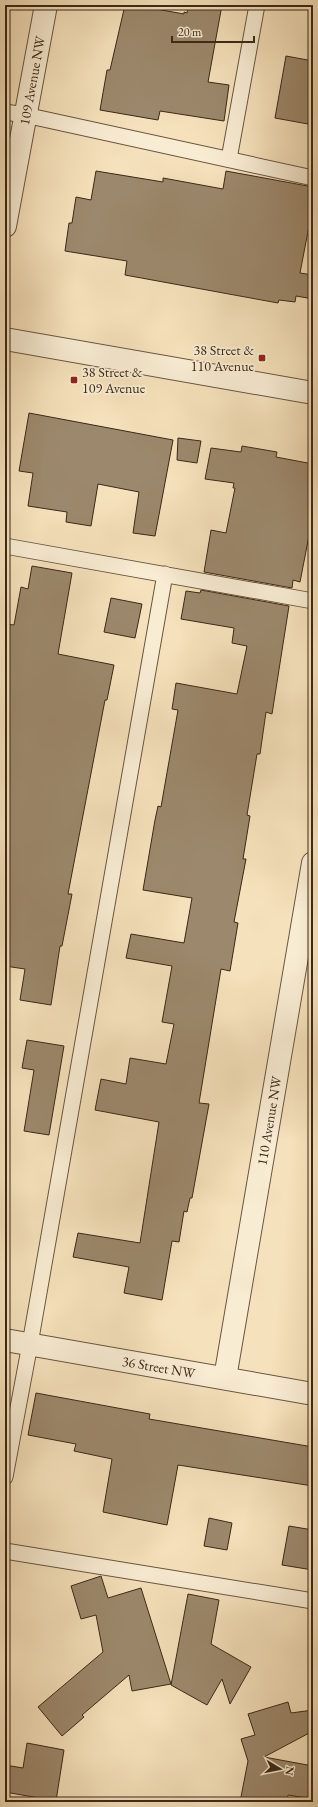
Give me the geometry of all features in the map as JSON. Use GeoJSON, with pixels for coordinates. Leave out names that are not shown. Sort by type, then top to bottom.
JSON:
{"type":"FeatureCollection","features":[{"type":"Feature","properties":{"kind":"street","name":"109 Avenue NW"},"geometry":{"type":"LineString","coordinates":[[5,226],[15,113],[46,5]]}},
{"type":"Feature","properties":{"kind":"street"},"geometry":{"type":"LineString","coordinates":[[5,339],[313,393]]}},
{"type":"Feature","properties":{"kind":"street","name":"110 Avenue NW"},"geometry":{"type":"LineString","coordinates":[[225,1378],[313,863]]}},
{"type":"Feature","properties":{"kind":"street","name":"36 Street NW"},"geometry":{"type":"LineString","coordinates":[[5,1340],[313,1394]]}},
{"type":"Feature","properties":{"kind":"lane"},"geometry":{"type":"LineString","coordinates":[[229,159],[258,5]]}},
{"type":"Feature","properties":{"kind":"lane"},"geometry":{"type":"LineString","coordinates":[[15,113],[313,178]]}},
{"type":"Feature","properties":{"kind":"lane"},"geometry":{"type":"LineString","coordinates":[[5,546],[313,601]]}},
{"type":"Feature","properties":{"kind":"lane"},"geometry":{"type":"LineString","coordinates":[[5,1477],[30,1344],[165,574]]}},
{"type":"Feature","properties":{"kind":"lane"},"geometry":{"type":"LineString","coordinates":[[5,1551],[313,1602]]}},
{"type":"Feature","properties":{"kind":"building"},"geometry":{"type":"Polygon","coordinates":[[[125,5],[134,5],[184,14],[184,12],[187,13],[188,5],[222,5],[208,82],[229,85],[224,121],[160,111],[158,120],[100,110],[107,70],[110,70],[125,5]]]}},
{"type":"Feature","properties":{"kind":"building"},"geometry":{"type":"Polygon","coordinates":[[[286,56],[313,61],[313,98],[308,124],[275,118],[286,56]]]}},
{"type":"Feature","properties":{"kind":"building"},"geometry":{"type":"Polygon","coordinates":[[[96,171],[163,182],[163,178],[223,189],[226,171],[313,187],[313,221],[310,221],[300,273],[313,275],[313,299],[296,296],[295,302],[279,300],[278,303],[125,275],[127,261],[65,251],[69,223],[72,223],[76,197],[91,200],[96,171]]]}},
{"type":"Feature","properties":{"kind":"building"},"geometry":{"type":"Polygon","coordinates":[[[29,413],[173,440],[155,536],[133,533],[139,492],[98,484],[91,526],[66,522],[67,512],[28,506],[33,473],[19,471],[29,413]]]}},
{"type":"Feature","properties":{"kind":"building"},"geometry":{"type":"Polygon","coordinates":[[[178,438],[201,441],[197,463],[177,460],[178,438]]]}},
{"type":"Feature","properties":{"kind":"building"},"geometry":{"type":"Polygon","coordinates":[[[242,446],[277,452],[276,457],[313,464],[313,515],[300,582],[293,580],[292,588],[204,572],[211,530],[226,533],[235,488],[233,488],[234,483],[205,479],[211,448],[241,452],[242,446]]]}},
{"type":"Feature","properties":{"kind":"building"},"geometry":{"type":"Polygon","coordinates":[[[32,566],[72,573],[58,654],[114,665],[107,700],[105,700],[68,894],[72,894],[62,946],[60,946],[51,1005],[20,1000],[25,969],[5,966],[5,624],[14,625],[21,587],[28,589],[32,566]]]}},
{"type":"Feature","properties":{"kind":"building"},"geometry":{"type":"Polygon","coordinates":[[[201,590],[289,606],[272,714],[266,712],[260,754],[257,754],[247,815],[250,816],[243,859],[246,859],[234,922],[238,923],[230,971],[221,969],[199,1103],[209,1104],[192,1198],[190,1198],[187,1212],[184,1211],[179,1242],[172,1241],[162,1300],[124,1293],[129,1267],[73,1257],[78,1233],[140,1243],[159,1122],[95,1110],[101,1079],[126,1084],[130,1058],[166,1064],[174,1024],[162,1022],[172,966],[126,958],[131,934],[184,943],[192,898],[143,890],[158,806],[161,807],[178,710],[172,709],[176,683],[237,694],[247,646],[232,643],[234,628],[181,619],[186,591],[200,593],[201,590]]]}},
{"type":"Feature","properties":{"kind":"building"},"geometry":{"type":"Polygon","coordinates":[[[111,598],[142,604],[135,638],[104,632],[111,598]]]}},
{"type":"Feature","properties":{"kind":"building"},"geometry":{"type":"Polygon","coordinates":[[[27,1040],[64,1046],[49,1135],[24,1131],[34,1070],[22,1068],[27,1040]]]}},
{"type":"Feature","properties":{"kind":"building"},"geometry":{"type":"Polygon","coordinates":[[[36,1393],[150,1414],[149,1419],[313,1447],[313,1486],[178,1465],[167,1525],[103,1512],[112,1459],[74,1451],[76,1444],[28,1435],[36,1393]]]}},
{"type":"Feature","properties":{"kind":"building"},"geometry":{"type":"Polygon","coordinates":[[[209,1518],[232,1523],[227,1550],[204,1546],[209,1518]]]}},
{"type":"Feature","properties":{"kind":"building"},"geometry":{"type":"Polygon","coordinates":[[[289,1526],[313,1530],[313,1570],[282,1565],[289,1526]]]}},
{"type":"Feature","properties":{"kind":"building"},"geometry":{"type":"Polygon","coordinates":[[[101,1576],[108,1598],[141,1588],[171,1684],[132,1691],[129,1675],[82,1715],[84,1717],[62,1736],[38,1707],[103,1652],[96,1615],[81,1619],[71,1586],[101,1576]]]}},
{"type":"Feature","properties":{"kind":"building"},"geometry":{"type":"Polygon","coordinates":[[[188,1594],[219,1600],[211,1644],[251,1667],[230,1704],[222,1679],[207,1705],[171,1685],[188,1594]]]}},
{"type":"Feature","properties":{"kind":"building"},"geometry":{"type":"Polygon","coordinates":[[[288,1702],[291,1713],[313,1710],[313,1731],[264,1757],[313,1766],[313,1799],[288,1795],[287,1802],[240,1802],[248,1761],[241,1739],[255,1735],[248,1714],[288,1702]]]}},
{"type":"Feature","properties":{"kind":"building"},"geometry":{"type":"Polygon","coordinates":[[[27,1743],[64,1750],[56,1801],[5,1792],[5,1765],[23,1768],[27,1743]]]}},
{"type":"Feature","properties":{"kind":"place","name":"38 Street & 110 Avenue"},"geometry":{"type":"Point","coordinates":[262,358]}},
{"type":"Feature","properties":{"kind":"place","name":"38 Street & 109 Avenue"},"geometry":{"type":"Point","coordinates":[74,380]}}]}
